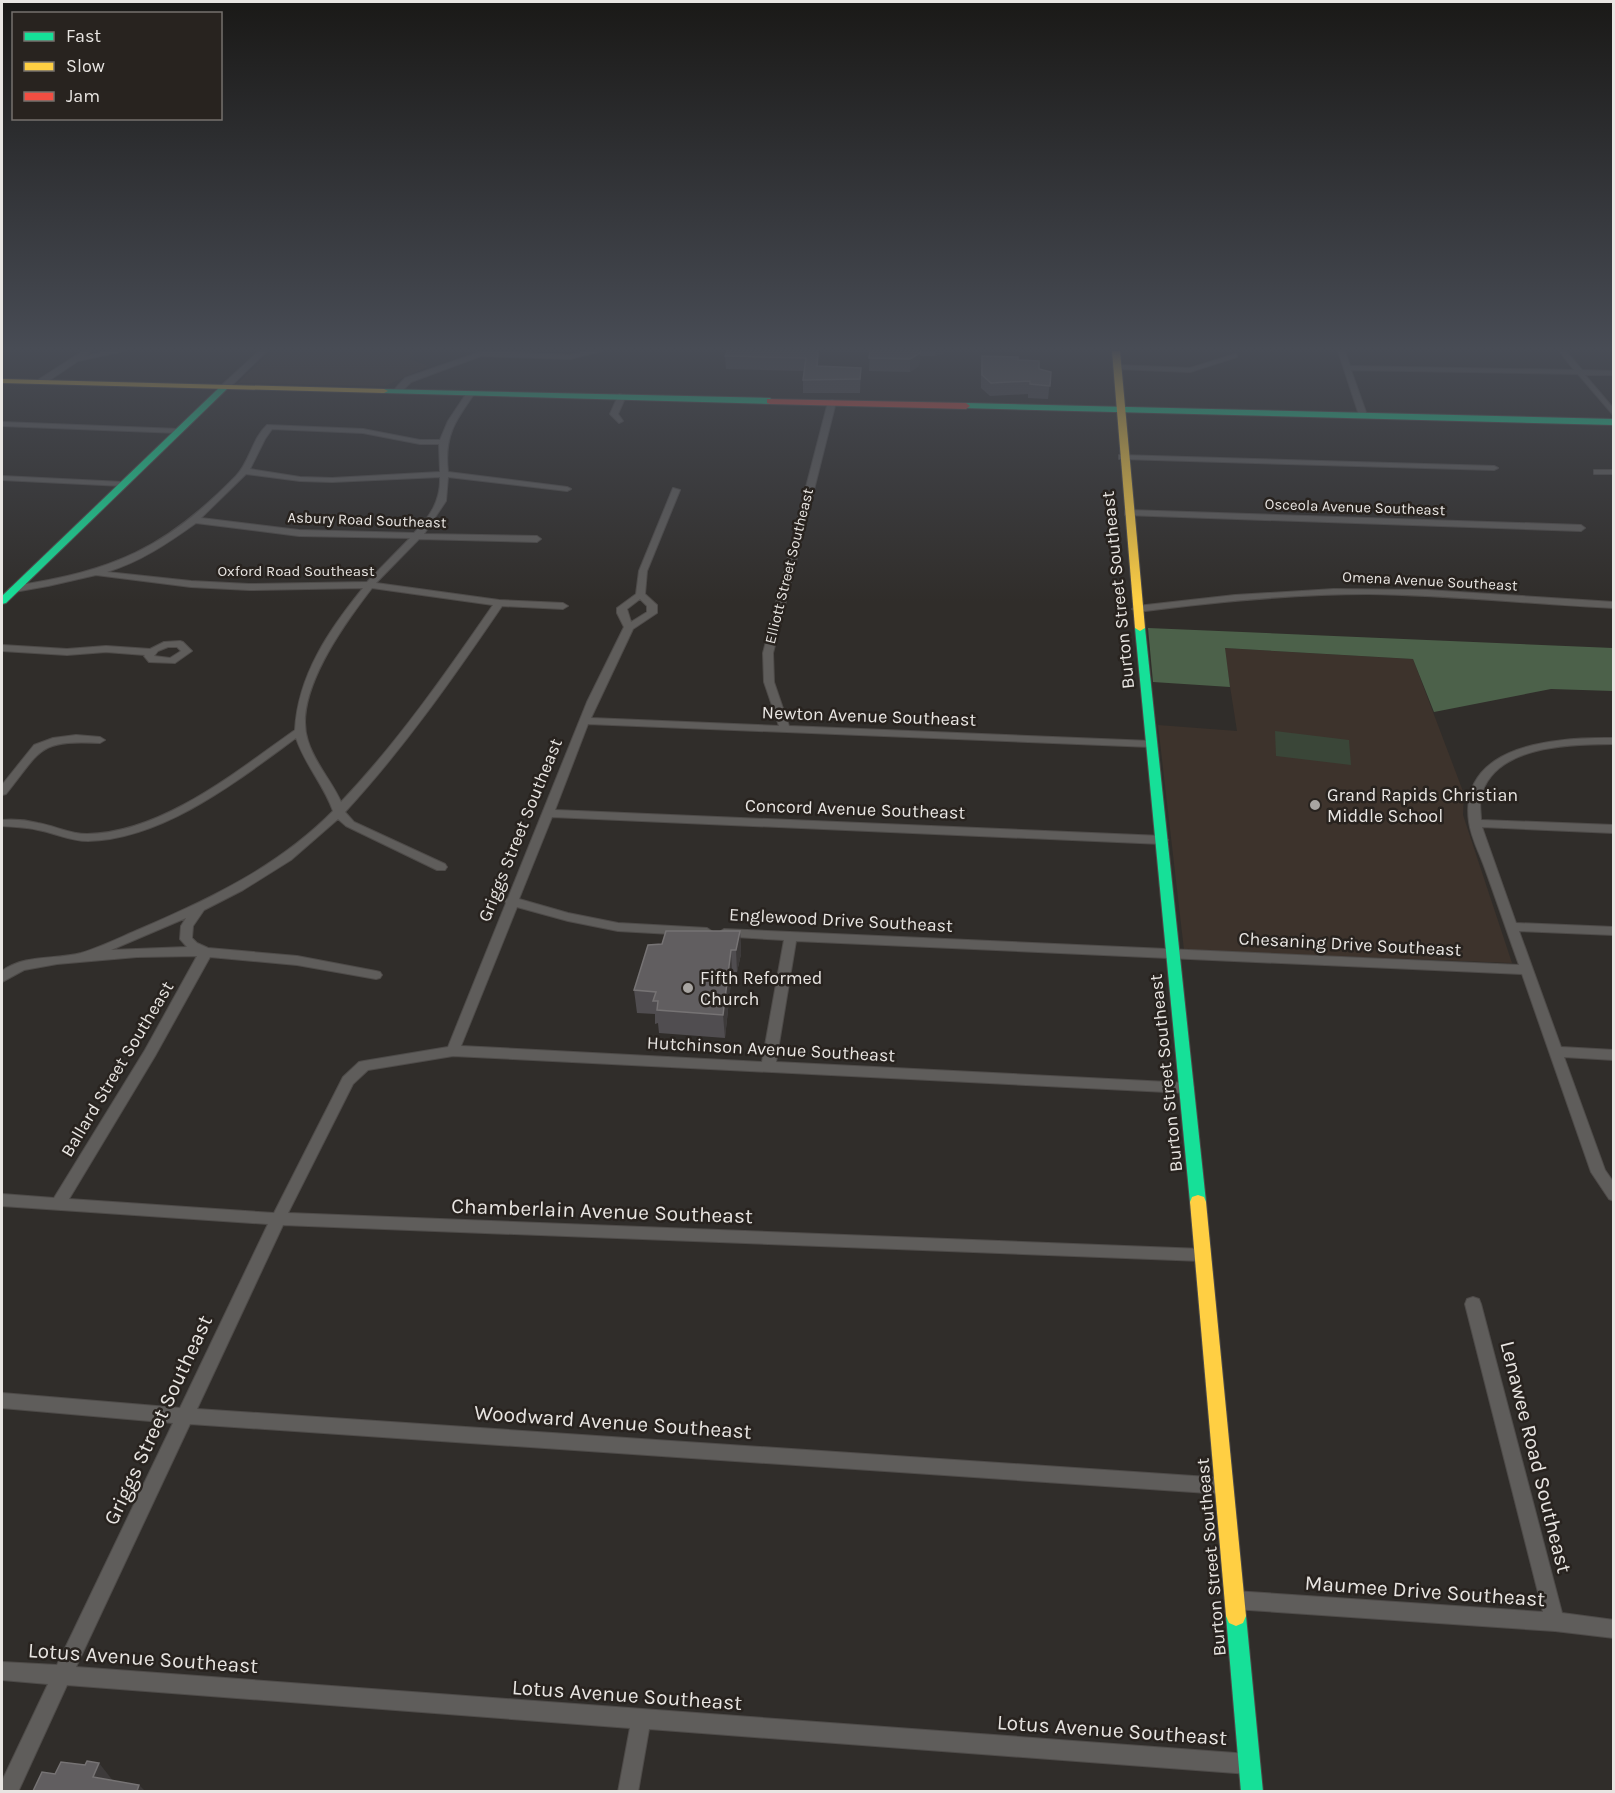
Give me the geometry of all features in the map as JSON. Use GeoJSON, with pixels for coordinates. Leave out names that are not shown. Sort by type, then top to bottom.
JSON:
{"type":"FeatureCollection","features":[{"type":"Feature","properties":{"kind":"main road"},"geometry":{"type":"LineString","coordinates":[[2,601],[174,435]]}},
{"type":"Feature","properties":{"kind":"main road","name":"Burton Street Southeast"},"geometry":{"type":"LineString","coordinates":[[1120,435],[1187,1088],[1232,1600],[1252,1791]]}},
{"type":"Feature","properties":{"kind":"street"},"geometry":{"type":"LineString","coordinates":[[14,589],[99,573],[141,556],[196,520],[244,471],[264,435]]}},
{"type":"Feature","properties":{"kind":"street"},"geometry":{"type":"LineString","coordinates":[[382,435],[420,442],[444,442]]}},
{"type":"Feature","properties":{"kind":"street"},"geometry":{"type":"LineString","coordinates":[[441,867],[350,824],[338,814],[333,796],[316,769],[300,731],[307,694],[316,666],[370,585],[417,535],[443,498],[444,442],[447,435]]}},
{"type":"Feature","properties":{"kind":"street","name":"Elliott Street Southeast"},"geometry":{"type":"LineString","coordinates":[[785,729],[769,682],[768,653],[824,435]]}},
{"type":"Feature","properties":{"kind":"street"},"geometry":{"type":"LineString","coordinates":[[1122,457],[1494,468]]}},
{"type":"Feature","properties":{"kind":"street"},"geometry":{"type":"LineString","coordinates":[[244,471],[300,479],[332,480],[445,474],[567,489]]}},
{"type":"Feature","properties":{"kind":"street"},"geometry":{"type":"LineString","coordinates":[[1596,472],[1614,472]]}},
{"type":"Feature","properties":{"kind":"street"},"geometry":{"type":"LineString","coordinates":[[2,478],[123,484]]}},
{"type":"Feature","properties":{"kind":"street","name":"Griggs Street Southeast"},"geometry":{"type":"LineString","coordinates":[[629,627],[622,608],[640,595],[643,571],[676,490]]}},
{"type":"Feature","properties":{"kind":"street","name":"Osceola Avenue Southeast"},"geometry":{"type":"LineString","coordinates":[[1128,513],[1581,528]]}},
{"type":"Feature","properties":{"kind":"street","name":"Asbury Road Southeast"},"geometry":{"type":"LineString","coordinates":[[196,520],[299,533],[537,539]]}},
{"type":"Feature","properties":{"kind":"street","name":"Oxford Road Southeast"},"geometry":{"type":"LineString","coordinates":[[99,573],[191,584],[249,587],[370,585],[499,603],[563,606]]}},
{"type":"Feature","properties":{"kind":"street","name":"Omena Avenue Southeast"},"geometry":{"type":"LineString","coordinates":[[1137,609],[1198,600],[1330,592],[1401,592],[1614,605]]}},
{"type":"Feature","properties":{"kind":"street","name":"Griggs Street Southeast"},"geometry":{"type":"LineString","coordinates":[[453,1051],[511,900],[585,721],[629,627],[652,613],[652,605],[640,595]]}},
{"type":"Feature","properties":{"kind":"street"},"geometry":{"type":"LineString","coordinates":[[82,957],[200,907],[276,865],[338,814],[423,714],[499,603]]}},
{"type":"Feature","properties":{"kind":"street"},"geometry":{"type":"LineString","coordinates":[[2,648],[151,652]]}},
{"type":"Feature","properties":{"kind":"street","name":"Newton Avenue Southeast"},"geometry":{"type":"LineString","coordinates":[[585,721],[1151,744]]}},
{"type":"Feature","properties":{"kind":"street"},"geometry":{"type":"LineString","coordinates":[[2,823],[23,824],[72,836],[92,837],[144,825],[228,783],[300,731]]}},
{"type":"Feature","properties":{"kind":"street"},"geometry":{"type":"LineString","coordinates":[[2,792],[38,747],[45,742],[62,738],[100,740]]}},
{"type":"Feature","properties":{"kind":"street"},"geometry":{"type":"LineString","coordinates":[[1613,1195],[1598,1172],[1475,823],[1472,806],[1484,776],[1510,756],[1552,743],[1614,741]]}},
{"type":"Feature","properties":{"kind":"street","name":"Concord Avenue Southeast"},"geometry":{"type":"LineString","coordinates":[[547,813],[1162,840]]}},
{"type":"Feature","properties":{"kind":"street"},"geometry":{"type":"LineString","coordinates":[[1475,823],[1614,829]]}},
{"type":"Feature","properties":{"kind":"street","name":"Englewood Drive Southeast"},"geometry":{"type":"LineString","coordinates":[[511,900],[568,917],[634,929],[1173,953]]}},
{"type":"Feature","properties":{"kind":"street"},"geometry":{"type":"LineString","coordinates":[[200,907],[188,926],[186,939],[206,952]]}},
{"type":"Feature","properties":{"kind":"street"},"geometry":{"type":"LineString","coordinates":[[1511,927],[1614,931]]}},
{"type":"Feature","properties":{"kind":"street"},"geometry":{"type":"LineString","coordinates":[[768,1067],[791,935]]}},
{"type":"Feature","properties":{"kind":"street"},"geometry":{"type":"LineString","coordinates":[[3,976],[23,966],[82,957],[206,952],[295,959],[376,975]]}},
{"type":"Feature","properties":{"kind":"street","name":"Ballard Street Southeast"},"geometry":{"type":"LineString","coordinates":[[58,1203],[150,1053],[206,952]]}},
{"type":"Feature","properties":{"kind":"street","name":"Chesaning Drive Southeast"},"geometry":{"type":"LineString","coordinates":[[1173,953],[1526,970]]}},
{"type":"Feature","properties":{"kind":"street","name":"Hutchinson Avenue Southeast"},"geometry":{"type":"LineString","coordinates":[[356,1071],[364,1066],[453,1051],[1187,1088]]}},
{"type":"Feature","properties":{"kind":"street"},"geometry":{"type":"LineString","coordinates":[[1557,1052],[1614,1055]]}},
{"type":"Feature","properties":{"kind":"street","name":"Griggs Street Southeast"},"geometry":{"type":"LineString","coordinates":[[7,1791],[278,1219],[348,1081],[356,1071]]}},
{"type":"Feature","properties":{"kind":"street","name":"Chamberlain Avenue Southeast"},"geometry":{"type":"LineString","coordinates":[[2,1200],[278,1219],[1202,1255]]}},
{"type":"Feature","properties":{"kind":"street","name":"Lenawee Road Southeast"},"geometry":{"type":"LineString","coordinates":[[1473,1304],[1555,1622]]}},
{"type":"Feature","properties":{"kind":"street","name":"Woodward Avenue Southeast"},"geometry":{"type":"LineString","coordinates":[[2,1400],[184,1416],[1222,1486]]}},
{"type":"Feature","properties":{"kind":"street","name":"Maumee Drive Southeast"},"geometry":{"type":"LineString","coordinates":[[1232,1600],[1555,1622],[1614,1629]]}},
{"type":"Feature","properties":{"kind":"street","name":"Lotus Avenue Southeast"},"geometry":{"type":"LineString","coordinates":[[2,1671],[1249,1764]]}},
{"type":"Feature","properties":{"kind":"street"},"geometry":{"type":"LineString","coordinates":[[628,1791],[641,1720]]}},
{"type":"Feature","properties":{"kind":"shaded area","name":"Grand Rapids Christian Middle School"},"geometry":{"type":"Polygon","coordinates":[[[1224,648],[1413,659],[1464,794],[1463,815],[1512,963],[1184,950],[1158,725],[1237,731],[1224,648]]]}},
{"type":"Feature","properties":{"kind":"green space"},"geometry":{"type":"Polygon","coordinates":[[[1148,628],[1613,648],[1613,691],[1551,689],[1434,712],[1413,659],[1225,648],[1230,687],[1153,682],[1148,628]]]}},
{"type":"Feature","properties":{"kind":"green space"},"geometry":{"type":"Polygon","coordinates":[[[1275,731],[1349,740],[1351,765],[1276,756],[1275,731]]]}},
{"type":"Feature","properties":{"kind":"building","name":"Fifth Reformed Church"},"geometry":{"type":"Polygon","coordinates":[[[666,931],[740,931],[736,950],[731,950],[723,1015],[657,1010],[658,1001],[653,1001],[656,992],[634,990],[648,945],[662,944],[666,931]]]}},
{"type":"Feature","properties":{"kind":"building"},"geometry":{"type":"Polygon","coordinates":[[[87,1761],[99,1763],[93,1777],[139,1785],[137,1791],[33,1791],[42,1772],[55,1774],[61,1762],[85,1765],[87,1761]]]}},
{"type":"Feature","properties":{"kind":"traffic: fast"},"geometry":{"type":"LineString","coordinates":[[2,601],[175,435]]}},
{"type":"Feature","properties":{"kind":"traffic: fast"},"geometry":{"type":"LineString","coordinates":[[1140,628],[1198,1202]]}},
{"type":"Feature","properties":{"kind":"traffic: fast"},"geometry":{"type":"LineString","coordinates":[[1236,1616],[1252,1792]]}},
{"type":"Feature","properties":{"kind":"traffic: slow"},"geometry":{"type":"LineString","coordinates":[[1123,435],[1140,628]]}},
{"type":"Feature","properties":{"kind":"traffic: slow"},"geometry":{"type":"LineString","coordinates":[[1198,1202],[1236,1616]]}},
{"type":"Feature","properties":{"kind":"place","name":"Grand Rapids Christian Middle School"},"geometry":{"type":"Point","coordinates":[1315,805]}},
{"type":"Feature","properties":{"kind":"place","name":"Fifth Reformed Church"},"geometry":{"type":"Point","coordinates":[688,988]}}]}
